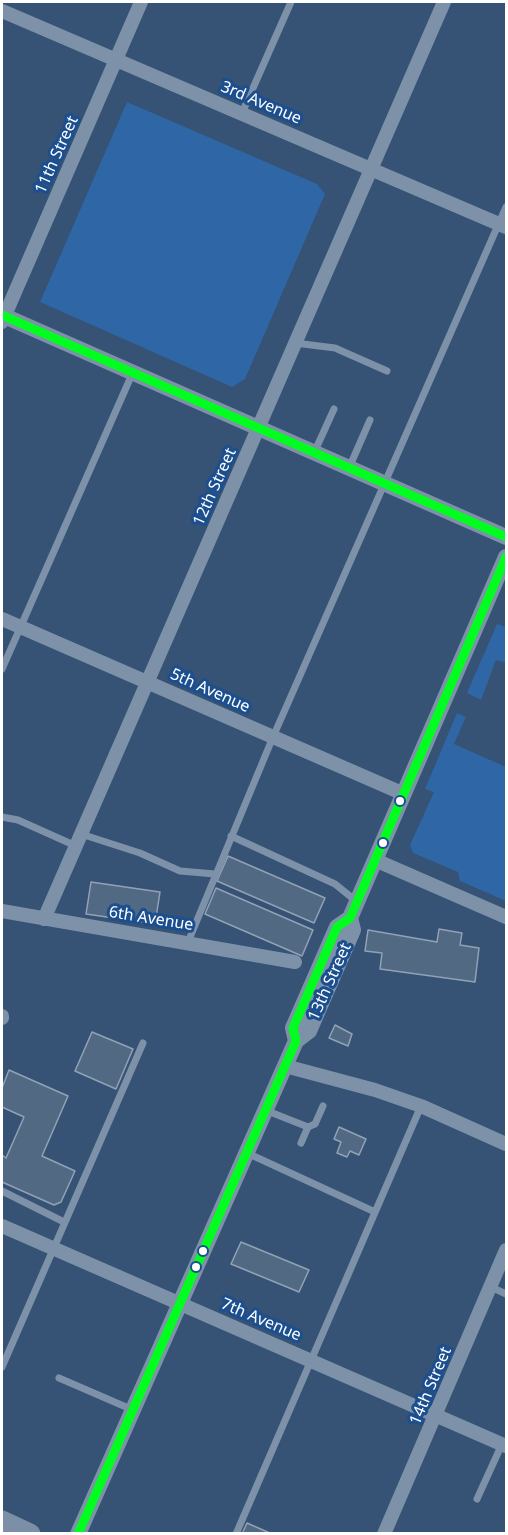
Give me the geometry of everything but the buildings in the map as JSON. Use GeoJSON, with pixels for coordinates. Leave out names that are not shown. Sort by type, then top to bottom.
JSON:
{"type":"FeatureCollection","features":[{"type":"Feature","properties":{"kind":"main road"},"geometry":{"type":"LineString","coordinates":[[2,1521],[30,1533]]}},
{"type":"Feature","properties":{"kind":"street","name":"11th Street"},"geometry":{"type":"LineString","coordinates":[[2,318],[141,2]]}},
{"type":"Feature","properties":{"kind":"street","name":"12th Street"},"geometry":{"type":"LineString","coordinates":[[44,919],[444,2]]}},
{"type":"Feature","properties":{"kind":"street","name":"3rd Avenue"},"geometry":{"type":"LineString","coordinates":[[2,11],[503,226]]}},
{"type":"Feature","properties":{"kind":"street"},"geometry":{"type":"LineString","coordinates":[[2,318],[133,372],[507,537]]}},
{"type":"Feature","properties":{"kind":"street","name":"13th Street"},"geometry":{"type":"LineString","coordinates":[[78,1533],[296,1041],[293,1028],[316,973],[337,927],[354,910],[507,557]]}},
{"type":"Feature","properties":{"kind":"street","name":"5th Avenue"},"geometry":{"type":"LineString","coordinates":[[2,619],[404,794]]}},
{"type":"Feature","properties":{"kind":"street"},"geometry":{"type":"LineString","coordinates":[[375,860],[507,917]]}},
{"type":"Feature","properties":{"kind":"street","name":"6th Avenue"},"geometry":{"type":"LineString","coordinates":[[2,911],[295,962]]}},
{"type":"Feature","properties":{"kind":"street"},"geometry":{"type":"LineString","coordinates":[[285,1066],[375,1090],[421,1106],[507,1144]]}},
{"type":"Feature","properties":{"kind":"street","name":"7th Avenue"},"geometry":{"type":"LineString","coordinates":[[2,1226],[504,1444]]}},
{"type":"Feature","properties":{"kind":"street","name":"14th Street"},"geometry":{"type":"LineString","coordinates":[[384,1533],[507,1251]]}},
{"type":"Feature","properties":{"kind":"lane"},"geometry":{"type":"LineString","coordinates":[[242,113],[291,2]]}},
{"type":"Feature","properties":{"kind":"lane"},"geometry":{"type":"LineString","coordinates":[[188,942],[273,737],[503,226],[507,207]]}},
{"type":"Feature","properties":{"kind":"lane"},"geometry":{"type":"LineString","coordinates":[[296,343],[335,348],[387,371]]}},
{"type":"Feature","properties":{"kind":"lane"},"geometry":{"type":"LineString","coordinates":[[2,669],[133,372]]}},
{"type":"Feature","properties":{"kind":"lane"},"geometry":{"type":"LineString","coordinates":[[314,453],[334,410]]}},
{"type":"Feature","properties":{"kind":"lane"},"geometry":{"type":"LineString","coordinates":[[349,468],[370,420]]}},
{"type":"Feature","properties":{"kind":"lane"},"geometry":{"type":"LineString","coordinates":[[2,817],[78,840],[140,853],[180,871],[215,874]]}},
{"type":"Feature","properties":{"kind":"lane"},"geometry":{"type":"LineString","coordinates":[[231,836],[335,884],[354,910]]}},
{"type":"Feature","properties":{"kind":"lane"},"geometry":{"type":"LineString","coordinates":[[2,1367],[143,1043]]}},
{"type":"Feature","properties":{"kind":"lane"},"geometry":{"type":"LineString","coordinates":[[301,1143],[308,1127],[315,1124],[323,1106]]}},
{"type":"Feature","properties":{"kind":"lane"},"geometry":{"type":"LineString","coordinates":[[236,1533],[421,1106]]}},
{"type":"Feature","properties":{"kind":"lane"},"geometry":{"type":"LineString","coordinates":[[266,1110],[308,1127]]}},
{"type":"Feature","properties":{"kind":"lane"},"geometry":{"type":"LineString","coordinates":[[247,1153],[375,1212]]}},
{"type":"Feature","properties":{"kind":"lane"},"geometry":{"type":"LineString","coordinates":[[2,1191],[64,1222]]}},
{"type":"Feature","properties":{"kind":"lane"},"geometry":{"type":"LineString","coordinates":[[491,1287],[507,1294]]}},
{"type":"Feature","properties":{"kind":"lane"},"geometry":{"type":"LineString","coordinates":[[59,1377],[133,1410]]}},
{"type":"Feature","properties":{"kind":"lane"},"geometry":{"type":"LineString","coordinates":[[477,1499],[504,1444]]}},
{"type":"Feature","properties":{"kind":"shaded area"},"geometry":{"type":"Polygon","coordinates":[[[127,102],[317,184],[325,194],[245,379],[232,387],[40,302],[127,102]]]}},
{"type":"Feature","properties":{"kind":"shaded area"},"geometry":{"type":"Polygon","coordinates":[[[497,624],[506,627],[506,663],[496,660],[481,700],[467,693],[497,624]]]}},
{"type":"Feature","properties":{"kind":"shaded area"},"geometry":{"type":"Polygon","coordinates":[[[457,713],[466,717],[454,744],[506,767],[506,901],[460,881],[458,872],[413,853],[410,845],[434,792],[425,789],[457,713]]]}},
{"type":"Feature","properties":{"kind":"transit line"},"geometry":{"type":"LineString","coordinates":[[2,315],[506,537]]}},
{"type":"Feature","properties":{"kind":"transit line"},"geometry":{"type":"LineString","coordinates":[[78,1534],[296,1041],[293,1028],[337,927],[350,918],[506,557]]}}]}
